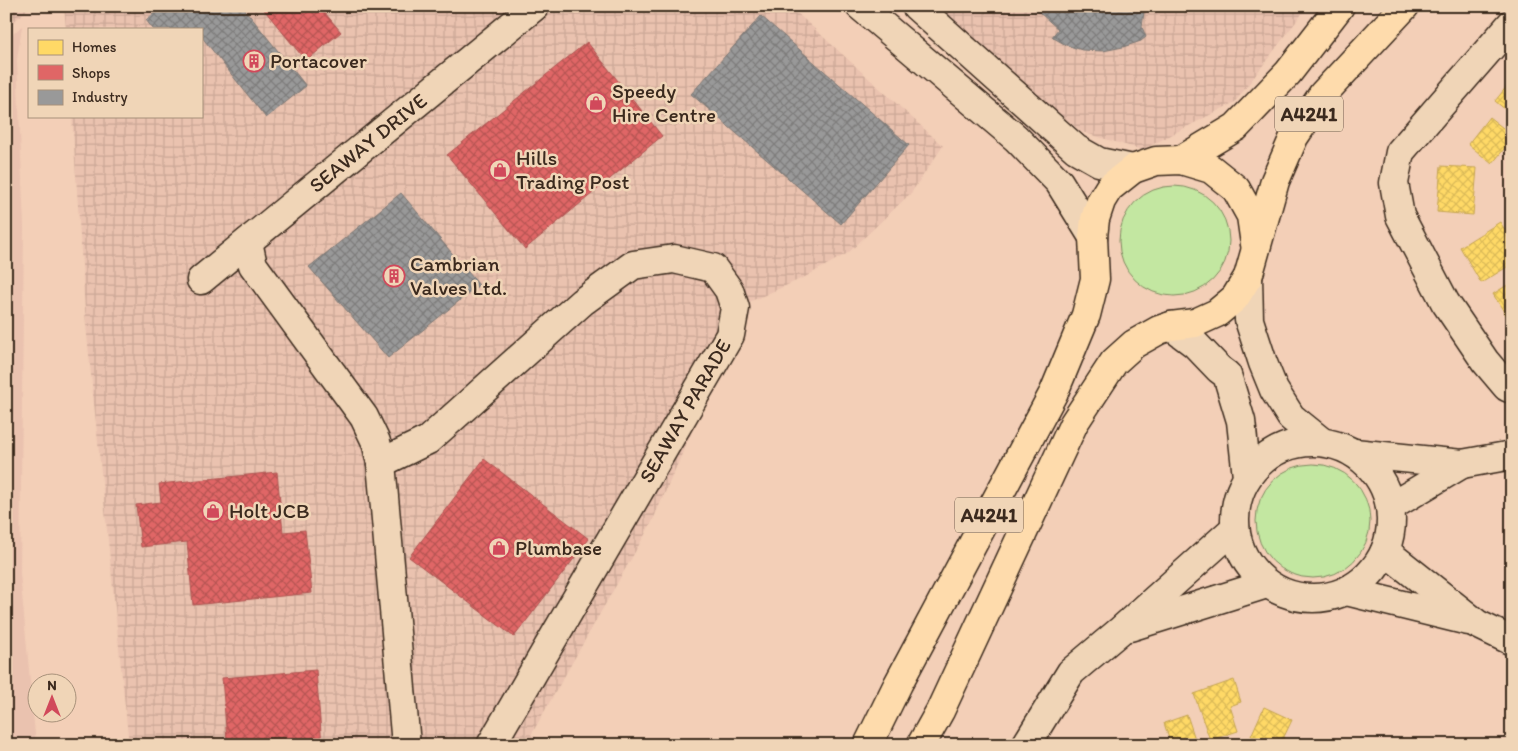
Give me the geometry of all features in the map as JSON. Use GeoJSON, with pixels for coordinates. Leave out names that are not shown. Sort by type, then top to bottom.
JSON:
{"type":"FeatureCollection","features":[{"type":"Feature","properties":{"kind":"main road","name":"A4241"},"geometry":{"type":"LineString","coordinates":[[1181,160],[1236,128],[1288,73],[1340,6]]}},
{"type":"Feature","properties":{"kind":"main road","name":"A4241"},"geometry":{"type":"LineString","coordinates":[[922,745],[940,711],[1074,423],[1114,362],[1134,344],[1159,330],[1171,326],[1195,323],[1217,313],[1235,298],[1248,278],[1275,181],[1294,137],[1323,94],[1405,6]]}},
{"type":"Feature","properties":{"kind":"main road","name":"A4241"},"geometry":{"type":"LineString","coordinates":[[868,745],[898,684],[1054,392],[1089,306],[1095,279],[1093,237],[1095,219],[1101,201],[1109,188],[1133,169],[1156,161],[1181,160],[1211,169],[1236,189],[1251,216],[1255,248]]}},
{"type":"Feature","properties":{"kind":"street","name":"SEAWAY DRIVE"},"geometry":{"type":"LineString","coordinates":[[201,280],[535,6]]}},
{"type":"Feature","properties":{"kind":"street"},"geometry":{"type":"LineString","coordinates":[[860,6],[1016,138],[1059,182],[1093,237]]}},
{"type":"Feature","properties":{"kind":"street"},"geometry":{"type":"LineString","coordinates":[[916,6],[1076,148],[1099,162],[1133,169]]}},
{"type":"Feature","properties":{"kind":"street"},"geometry":{"type":"LineString","coordinates":[[1512,23],[1400,152],[1394,183],[1400,216],[1445,302],[1486,361],[1507,387],[1512,389]]}},
{"type":"Feature","properties":{"kind":"street"},"geometry":{"type":"LineString","coordinates":[[248,242],[253,265],[364,417],[376,442],[380,463],[406,745]]}},
{"type":"Feature","properties":{"kind":"street","name":"SEAWAY PARADE"},"geometry":{"type":"LineString","coordinates":[[380,463],[428,440],[582,302],[633,266],[674,259],[714,268],[729,290],[735,308],[730,335],[491,745]]}},
{"type":"Feature","properties":{"kind":"street"},"geometry":{"type":"LineString","coordinates":[[1248,278],[1249,320],[1274,390],[1291,417],[1322,442]]}},
{"type":"Feature","properties":{"kind":"street"},"geometry":{"type":"LineString","coordinates":[[1171,326],[1195,344],[1219,370],[1227,375],[1241,421],[1247,477]]}},
{"type":"Feature","properties":{"kind":"street"},"geometry":{"type":"LineString","coordinates":[[1300,442],[1322,442],[1339,446],[1354,453],[1371,468],[1384,486],[1390,507],[1391,529],[1385,551],[1376,568],[1362,581],[1346,591],[1326,597],[1306,598],[1285,593],[1267,584],[1251,568],[1240,549],[1235,528],[1237,501],[1247,477],[1262,461],[1280,449],[1300,442]]}},
{"type":"Feature","properties":{"kind":"street"},"geometry":{"type":"LineString","coordinates":[[1354,453],[1462,464],[1512,455]]}},
{"type":"Feature","properties":{"kind":"street"},"geometry":{"type":"LineString","coordinates":[[1390,507],[1462,464]]}},
{"type":"Feature","properties":{"kind":"street"},"geometry":{"type":"LineString","coordinates":[[1026,745],[1071,672],[1235,528]]}},
{"type":"Feature","properties":{"kind":"street"},"geometry":{"type":"LineString","coordinates":[[1385,551],[1477,624]]}},
{"type":"Feature","properties":{"kind":"street"},"geometry":{"type":"LineString","coordinates":[[1121,630],[1267,584]]}},
{"type":"Feature","properties":{"kind":"street"},"geometry":{"type":"LineString","coordinates":[[1346,591],[1477,624],[1512,641]]}},
{"type":"Feature","properties":{"kind":"shaded area"},"geometry":{"type":"Polygon","coordinates":[[[6,6],[31,6],[6,29],[6,6]]]}},
{"type":"Feature","properties":{"kind":"shaded area"},"geometry":{"type":"Polygon","coordinates":[[[64,6],[782,6],[796,12],[943,146],[911,193],[848,253],[805,277],[749,302],[652,522],[531,735],[552,745],[129,745],[86,325],[72,118],[202,118],[202,28],[66,28],[64,6]]]}},
{"type":"Feature","properties":{"kind":"shaded area"},"geometry":{"type":"Polygon","coordinates":[[[924,6],[1308,6],[1235,102],[1142,150],[1082,132],[924,6]]]}},
{"type":"Feature","properties":{"kind":"shaded area"},"geometry":{"type":"Polygon","coordinates":[[[22,26],[17,60],[24,227],[20,573],[29,674],[28,724],[34,724],[36,745],[6,745],[6,40],[22,26]]]}},
{"type":"Feature","properties":{"kind":"green space"},"geometry":{"type":"Polygon","coordinates":[[[1174,186],[1195,190],[1213,202],[1225,220],[1229,241],[1225,262],[1213,280],[1195,292],[1174,296],[1153,292],[1135,280],[1123,262],[1119,241],[1123,220],[1135,202],[1153,190],[1174,186]]]}},
{"type":"Feature","properties":{"kind":"green space"},"geometry":{"type":"Polygon","coordinates":[[[1313,464],[1335,468],[1353,481],[1366,499],[1370,521],[1366,543],[1353,561],[1335,574],[1313,578],[1291,574],[1273,561],[1260,543],[1256,521],[1260,499],[1273,481],[1291,468],[1313,464]]]}},
{"type":"Feature","properties":{"kind":"building: Homes"},"geometry":{"type":"Polygon","coordinates":[[[1512,80],[1512,115],[1495,101],[1512,80]]]}},
{"type":"Feature","properties":{"kind":"building: Homes"},"geometry":{"type":"Polygon","coordinates":[[[1489,117],[1512,135],[1512,139],[1492,164],[1468,144],[1489,117]]]}},
{"type":"Feature","properties":{"kind":"building: Homes"},"geometry":{"type":"Polygon","coordinates":[[[1441,166],[1477,168],[1473,215],[1437,212],[1441,166]]]}},
{"type":"Feature","properties":{"kind":"building: Homes"},"geometry":{"type":"Polygon","coordinates":[[[1500,222],[1512,241],[1512,264],[1481,283],[1460,247],[1500,222]]]}},
{"type":"Feature","properties":{"kind":"building: Homes"},"geometry":{"type":"Polygon","coordinates":[[[1512,282],[1512,322],[1511,323],[1493,294],[1512,282]]]}},
{"type":"Feature","properties":{"kind":"building: Homes"},"geometry":{"type":"Polygon","coordinates":[[[1234,680],[1241,702],[1230,706],[1238,731],[1210,740],[1194,694],[1234,680]]]}},
{"type":"Feature","properties":{"kind":"building: Homes"},"geometry":{"type":"Polygon","coordinates":[[[1264,707],[1292,720],[1280,745],[1272,745],[1251,736],[1264,707]]]}},
{"type":"Feature","properties":{"kind":"building: Homes"},"geometry":{"type":"Polygon","coordinates":[[[1187,715],[1196,742],[1189,745],[1171,745],[1164,723],[1187,715]]]}},
{"type":"Feature","properties":{"kind":"building: Shops"},"geometry":{"type":"Polygon","coordinates":[[[261,6],[319,6],[341,32],[306,61],[261,6]]]}},
{"type":"Feature","properties":{"kind":"building: Shops"},"geometry":{"type":"Polygon","coordinates":[[[587,42],[662,136],[525,249],[447,155],[587,42]]]}},
{"type":"Feature","properties":{"kind":"building: Shops","name":"Plumbase"},"geometry":{"type":"Polygon","coordinates":[[[484,459],[589,539],[514,637],[409,557],[484,459]]]}},
{"type":"Feature","properties":{"kind":"building: Shops"},"geometry":{"type":"Polygon","coordinates":[[[277,472],[283,532],[305,530],[312,593],[193,605],[187,542],[141,547],[136,505],[161,502],[159,484],[277,472]]]}},
{"type":"Feature","properties":{"kind":"building: Shops"},"geometry":{"type":"Polygon","coordinates":[[[316,670],[322,745],[207,745],[207,742],[227,740],[222,678],[316,670]]]}},
{"type":"Feature","properties":{"kind":"building: Industry","name":"Portacover"},"geometry":{"type":"Polygon","coordinates":[[[163,6],[242,6],[306,86],[266,118],[202,37],[202,28],[152,28],[146,20],[163,6]]]}},
{"type":"Feature","properties":{"kind":"building: Industry"},"geometry":{"type":"Polygon","coordinates":[[[1032,6],[1149,6],[1144,12],[1142,27],[1146,37],[1141,41],[1123,47],[1103,51],[1082,50],[1066,45],[1052,37],[1058,29],[1032,6]]]}},
{"type":"Feature","properties":{"kind":"building: Industry"},"geometry":{"type":"Polygon","coordinates":[[[761,16],[909,145],[841,224],[691,94],[761,16]]]}},
{"type":"Feature","properties":{"kind":"building: Industry","name":"Cambrian Valves Ltd."},"geometry":{"type":"Polygon","coordinates":[[[401,193],[479,285],[388,358],[309,267],[401,193]]]}},
{"type":"Feature","properties":{"kind":"place","name":"Portacover"},"geometry":{"type":"Point","coordinates":[254,61]}},
{"type":"Feature","properties":{"kind":"place","name":"Speedy Hire Centre"},"geometry":{"type":"Point","coordinates":[596,103]}},
{"type":"Feature","properties":{"kind":"place","name":"Hills Trading Post"},"geometry":{"type":"Point","coordinates":[500,170]}},
{"type":"Feature","properties":{"kind":"place","name":"Cambrian Valves Ltd."},"geometry":{"type":"Point","coordinates":[394,276]}},
{"type":"Feature","properties":{"kind":"place","name":"Holt JCB"},"geometry":{"type":"Point","coordinates":[213,511]}},
{"type":"Feature","properties":{"kind":"place","name":"Plumbase"},"geometry":{"type":"Point","coordinates":[499,548]}}]}
